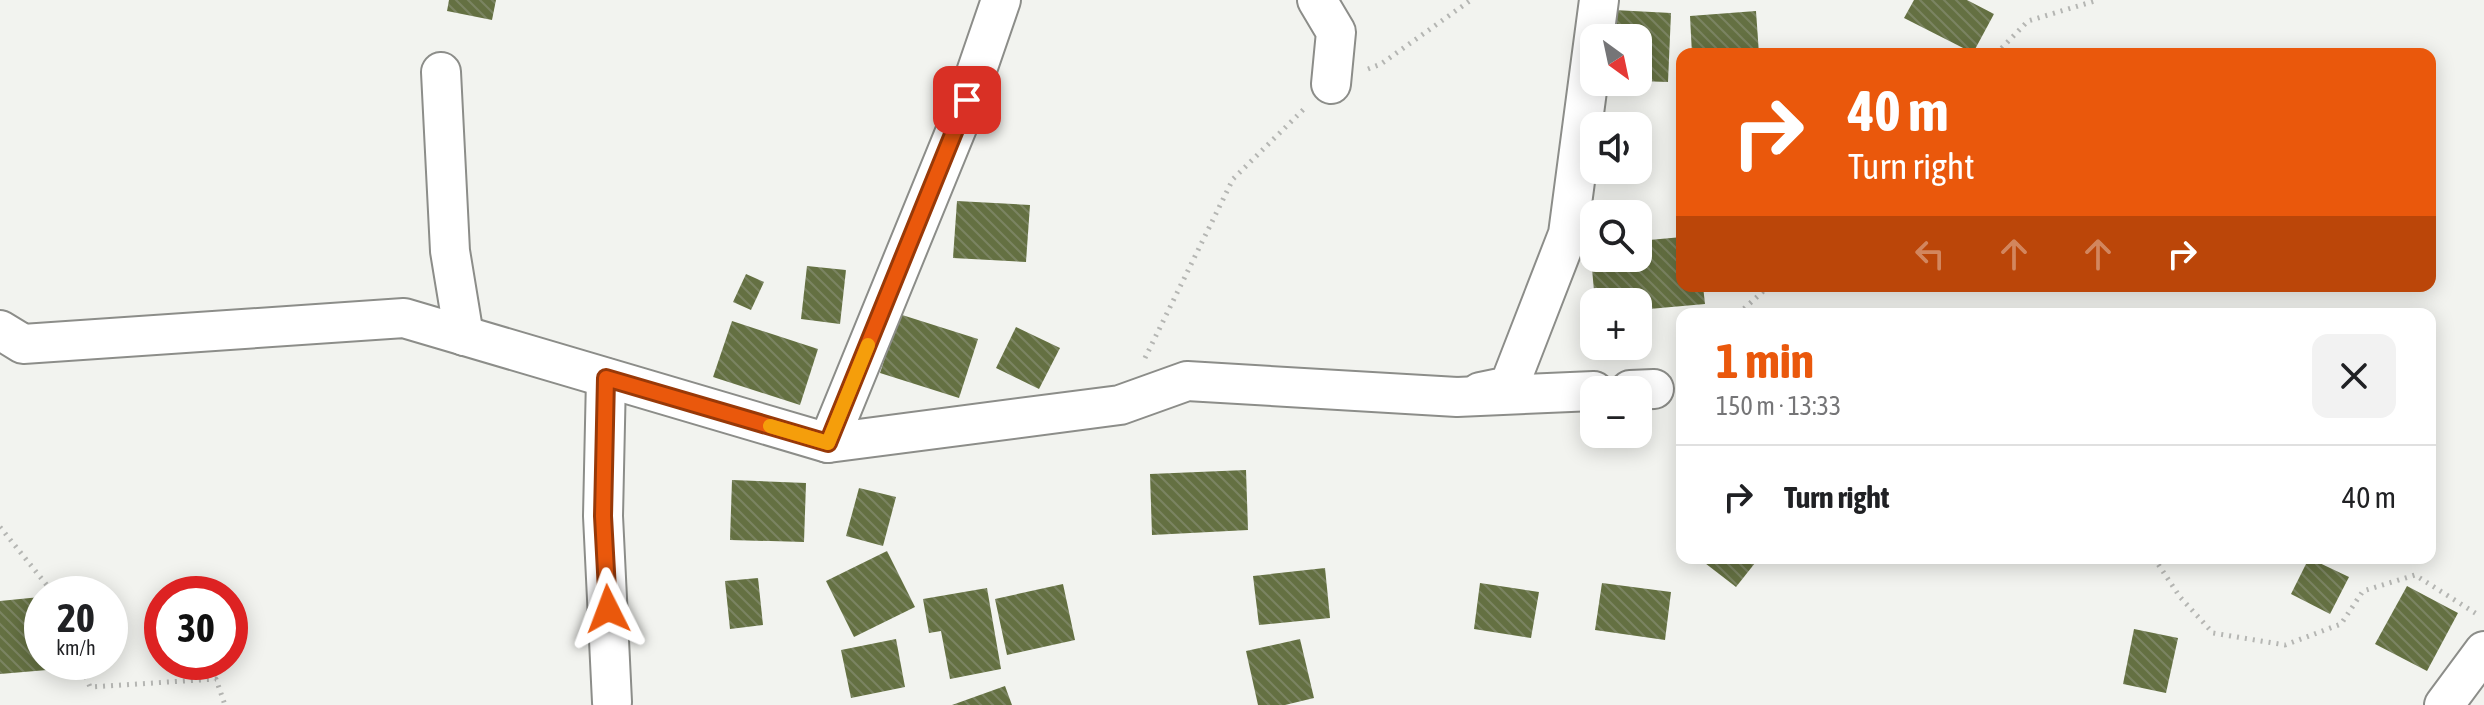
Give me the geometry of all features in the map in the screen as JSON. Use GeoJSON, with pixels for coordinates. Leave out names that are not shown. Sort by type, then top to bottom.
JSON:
{"type":"FeatureCollection","features":[{"type":"Feature","properties":{"kind":"street"},"geometry":{"type":"LineString","coordinates":[[828,443],[958,125],[1001,0]]}},
{"type":"Feature","properties":{"kind":"street"},"geometry":{"type":"LineString","coordinates":[[1317,0],[1336,32],[1331,84]]}},
{"type":"Feature","properties":{"kind":"street"},"geometry":{"type":"LineString","coordinates":[[1457,397],[1509,386],[1568,234],[1599,0]]}},
{"type":"Feature","properties":{"kind":"street"},"geometry":{"type":"LineString","coordinates":[[441,72],[450,251],[464,336]]}},
{"type":"Feature","properties":{"kind":"street"},"geometry":{"type":"LineString","coordinates":[[0,330],[23,344],[404,318],[828,443],[1120,405],[1187,381],[1457,397],[1580,392]]}},
{"type":"Feature","properties":{"kind":"street"},"geometry":{"type":"LineString","coordinates":[[606,378],[603,516],[612,702]]}},
{"type":"Feature","properties":{"kind":"street"},"geometry":{"type":"LineString","coordinates":[[2444,705],[2484,651]]}},
{"type":"Feature","properties":{"kind":"path"},"geometry":{"type":"LineString","coordinates":[[1120,405],[1233,179],[1331,84],[1381,64],[1471,0]]}},
{"type":"Feature","properties":{"kind":"path"},"geometry":{"type":"LineString","coordinates":[[2002,48],[2028,21],[2098,0]]}},
{"type":"Feature","properties":{"kind":"path"},"geometry":{"type":"LineString","coordinates":[[1745,308],[1762,292]]}},
{"type":"Feature","properties":{"kind":"path"},"geometry":{"type":"LineString","coordinates":[[0,527],[39,576]]}},
{"type":"Feature","properties":{"kind":"path"},"geometry":{"type":"LineString","coordinates":[[2158,564],[2180,597],[2213,633],[2285,645],[2341,624],[2363,591],[2415,575],[2484,619]]}},
{"type":"Feature","properties":{"kind":"path"},"geometry":{"type":"LineString","coordinates":[[87,680],[90,687],[216,679],[225,705]]}},
{"type":"Feature","properties":{"kind":"building"},"geometry":{"type":"Polygon","coordinates":[[[449,0],[496,0],[492,20],[447,11],[449,0]]]}},
{"type":"Feature","properties":{"kind":"building"},"geometry":{"type":"Polygon","coordinates":[[[1914,0],[1967,0],[1994,14],[1976,48],[1963,48],[1904,18],[1914,0]]]}},
{"type":"Feature","properties":{"kind":"building"},"geometry":{"type":"Polygon","coordinates":[[[1614,10],[1671,13],[1668,82],[1652,81],[1652,24],[1613,24],[1614,10]]]}},
{"type":"Feature","properties":{"kind":"building"},"geometry":{"type":"Polygon","coordinates":[[[1756,11],[1759,48],[1692,48],[1690,16],[1756,11]]]}},
{"type":"Feature","properties":{"kind":"building"},"geometry":{"type":"Polygon","coordinates":[[[957,201],[1030,205],[1026,262],[953,258],[957,201]]]}},
{"type":"Feature","properties":{"kind":"building"},"geometry":{"type":"Polygon","coordinates":[[[1676,238],[1676,292],[1704,292],[1705,304],[1652,309],[1652,288],[1594,288],[1592,272],[1652,272],[1652,240],[1676,238]]]}},
{"type":"Feature","properties":{"kind":"building"},"geometry":{"type":"Polygon","coordinates":[[[807,266],[846,270],[840,324],[801,319],[807,266]]]}},
{"type":"Feature","properties":{"kind":"building"},"geometry":{"type":"Polygon","coordinates":[[[746,274],[764,282],[751,310],[733,302],[746,274]]]}},
{"type":"Feature","properties":{"kind":"building"},"geometry":{"type":"Polygon","coordinates":[[[899,314],[978,339],[959,398],[880,373],[899,314]]]}},
{"type":"Feature","properties":{"kind":"building"},"geometry":{"type":"Polygon","coordinates":[[[732,321],[818,349],[800,405],[713,377],[732,321]]]}},
{"type":"Feature","properties":{"kind":"building"},"geometry":{"type":"Polygon","coordinates":[[[1016,327],[1060,348],[1039,389],[996,368],[1016,327]]]}},
{"type":"Feature","properties":{"kind":"building"},"geometry":{"type":"Polygon","coordinates":[[[1246,470],[1248,530],[1152,535],[1150,474],[1246,470]]]}},
{"type":"Feature","properties":{"kind":"building"},"geometry":{"type":"Polygon","coordinates":[[[732,480],[806,483],[804,542],[730,540],[732,480]]]}},
{"type":"Feature","properties":{"kind":"building"},"geometry":{"type":"Polygon","coordinates":[[[859,488],[896,497],[883,546],[846,536],[859,488]]]}},
{"type":"Feature","properties":{"kind":"building"},"geometry":{"type":"Polygon","coordinates":[[[887,551],[915,607],[854,637],[826,581],[887,551]]]}},
{"type":"Feature","properties":{"kind":"building"},"geometry":{"type":"Polygon","coordinates":[[[1706,564],[1754,564],[1736,587],[1706,564]]]}},
{"type":"Feature","properties":{"kind":"building"},"geometry":{"type":"Polygon","coordinates":[[[2306,564],[2322,564],[2349,577],[2330,614],[2291,594],[2306,564]]]}},
{"type":"Feature","properties":{"kind":"building"},"geometry":{"type":"Polygon","coordinates":[[[1325,568],[1330,618],[1259,625],[1253,576],[1325,568]]]}},
{"type":"Feature","properties":{"kind":"building"},"geometry":{"type":"Polygon","coordinates":[[[758,578],[763,625],[730,629],[725,581],[758,578]]]}},
{"type":"Feature","properties":{"kind":"building"},"geometry":{"type":"Polygon","coordinates":[[[1480,583],[1539,592],[1531,638],[1474,629],[1480,583]]]}},
{"type":"Feature","properties":{"kind":"building"},"geometry":{"type":"Polygon","coordinates":[[[1602,583],[1671,592],[1665,640],[1595,630],[1602,583]]]}},
{"type":"Feature","properties":{"kind":"building"},"geometry":{"type":"Polygon","coordinates":[[[1063,584],[1075,640],[1007,655],[995,599],[1063,584]]]}},
{"type":"Feature","properties":{"kind":"building"},"geometry":{"type":"Polygon","coordinates":[[[2407,586],[2458,613],[2427,671],[2375,644],[2407,586]]]}},
{"type":"Feature","properties":{"kind":"building"},"geometry":{"type":"Polygon","coordinates":[[[987,588],[1001,669],[950,679],[941,631],[929,633],[923,599],[987,588]]]}},
{"type":"Feature","properties":{"kind":"building"},"geometry":{"type":"Polygon","coordinates":[[[24,599],[24,672],[0,674],[0,601],[24,599]]]}},
{"type":"Feature","properties":{"kind":"building"},"geometry":{"type":"Polygon","coordinates":[[[2134,629],[2178,638],[2166,693],[2123,684],[2134,629]]]}},
{"type":"Feature","properties":{"kind":"building"},"geometry":{"type":"Polygon","coordinates":[[[896,639],[905,687],[851,698],[841,650],[896,639]]]}},
{"type":"Feature","properties":{"kind":"building"},"geometry":{"type":"Polygon","coordinates":[[[1300,639],[1314,698],[1285,705],[1258,705],[1246,651],[1300,639]]]}},
{"type":"Feature","properties":{"kind":"building"},"geometry":{"type":"Polygon","coordinates":[[[1005,686],[1012,705],[952,705],[1005,686]]]}},
{"type":"Feature","properties":{"kind":"slow traffic"},"geometry":{"type":"LineString","coordinates":[[770,426],[828,443],[868,345]]}},
{"type":"Feature","properties":{"kind":"route"},"geometry":{"type":"LineString","coordinates":[[608,609],[603,516],[606,378],[828,443],[967,100]]}}]}
